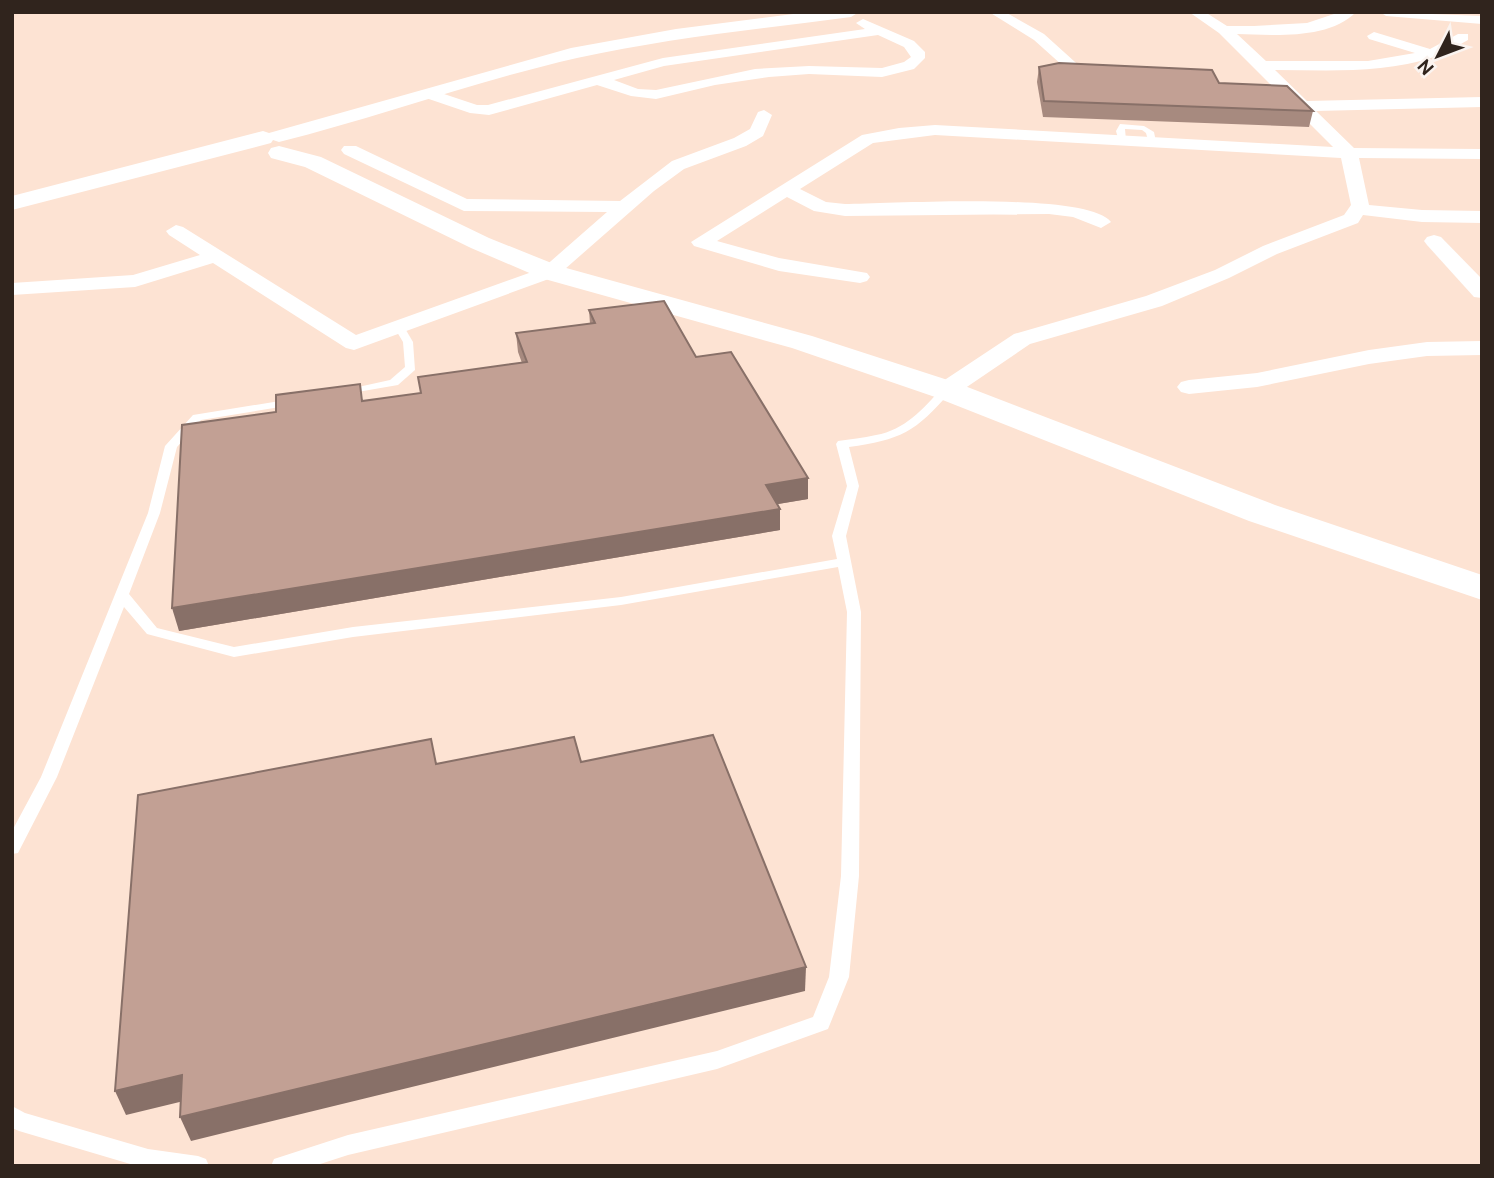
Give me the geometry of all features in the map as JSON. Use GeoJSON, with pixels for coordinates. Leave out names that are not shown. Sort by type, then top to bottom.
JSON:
{"type":"FeatureCollection","features":[{"type":"Feature","properties":{"kind":"main road"},"geometry":{"type":"LineString","coordinates":[[12,203],[204,152],[270,144],[429,94],[571,54],[641,39],[804,15],[847,13]]}},
{"type":"Feature","properties":{"kind":"main road"},"geometry":{"type":"LineString","coordinates":[[308,149],[333,123]]}},
{"type":"Feature","properties":{"kind":"main road"},"geometry":{"type":"LineString","coordinates":[[270,144],[308,149],[480,243],[550,272],[802,342],[946,390],[1262,513],[1482,588]]}},
{"type":"Feature","properties":{"kind":"street"},"geometry":{"type":"LineString","coordinates":[[995,12],[1039,37],[1077,71]]}},
{"type":"Feature","properties":{"kind":"street"},"geometry":{"type":"LineString","coordinates":[[946,390],[1022,339],[1154,301],[1222,274],[1270,250],[1350,219],[1358,209],[1360,205],[1349,152],[1224,30],[1195,12]]}},
{"type":"Feature","properties":{"kind":"street"},"geometry":{"type":"LineString","coordinates":[[1224,30],[1295,28],[1323,23],[1350,12]]}},
{"type":"Feature","properties":{"kind":"street"},"geometry":{"type":"LineString","coordinates":[[1386,12],[1482,20]]}},
{"type":"Feature","properties":{"kind":"street"},"geometry":{"type":"LineString","coordinates":[[598,80],[639,94],[652,95],[759,73],[813,70],[862,73],[899,69],[914,64],[918,52],[909,44],[847,13]]}},
{"type":"Feature","properties":{"kind":"street"},"geometry":{"type":"LineString","coordinates":[[429,94],[476,110],[489,110],[663,62],[879,31]]}},
{"type":"Feature","properties":{"kind":"street"},"geometry":{"type":"LineString","coordinates":[[1374,36],[1430,54]]}},
{"type":"Feature","properties":{"kind":"street"},"geometry":{"type":"LineString","coordinates":[[1262,65],[1371,64],[1430,54],[1463,37]]}},
{"type":"Feature","properties":{"kind":"street"},"geometry":{"type":"LineString","coordinates":[[1302,106],[1482,102]]}},
{"type":"Feature","properties":{"kind":"street"},"geometry":{"type":"LineString","coordinates":[[176,231],[355,343],[550,272],[623,207],[678,165],[715,149],[740,142],[761,124]]}},
{"type":"Feature","properties":{"kind":"street"},"geometry":{"type":"LineString","coordinates":[[860,277],[805,271],[741,256],[701,242],[868,139],[899,132],[935,130],[1349,152],[1482,154]]}},
{"type":"Feature","properties":{"kind":"street"},"geometry":{"type":"LineString","coordinates":[[350,150],[464,205],[623,207]]}},
{"type":"Feature","properties":{"kind":"street"},"geometry":{"type":"LineString","coordinates":[[787,189],[821,207],[845,210],[1049,208],[1077,212],[1101,222]]}},
{"type":"Feature","properties":{"kind":"street"},"geometry":{"type":"LineString","coordinates":[[1358,209],[1422,216],[1482,217]]}},
{"type":"Feature","properties":{"kind":"street"},"geometry":{"type":"LineString","coordinates":[[1433,241],[1482,292]]}},
{"type":"Feature","properties":{"kind":"street"},"geometry":{"type":"LineString","coordinates":[[12,289],[135,281],[216,256]]}},
{"type":"Feature","properties":{"kind":"street"},"geometry":{"type":"LineString","coordinates":[[1189,387],[1257,380],[1370,357],[1427,349],[1482,348]]}},
{"type":"Feature","properties":{"kind":"lane"},"geometry":{"type":"LineString","coordinates":[[331,396],[394,383],[411,368],[408,342],[399,327]]}},
{"type":"Feature","properties":{"kind":"lane"},"geometry":{"type":"LineString","coordinates":[[282,1166],[348,1145],[718,1060],[821,1023],[839,977],[850,876],[854,612],[839,536],[853,485],[842,444],[889,438],[920,421],[946,390]]}},
{"type":"Feature","properties":{"kind":"lane"},"geometry":{"type":"LineString","coordinates":[[12,848],[49,777],[154,513],[172,446],[197,417],[304,400]]}},
{"type":"Feature","properties":{"kind":"lane"},"geometry":{"type":"LineString","coordinates":[[121,594],[152,631],[233,652],[353,632],[621,601],[844,562]]}},
{"type":"Feature","properties":{"kind":"lane"},"geometry":{"type":"LineString","coordinates":[[12,1115],[19,1121],[148,1159],[198,1166]]}},
{"type":"Feature","properties":{"kind":"building"},"geometry":{"type":"Polygon","coordinates":[[[1059,63],[1212,70],[1219,83],[1287,86],[1313,111],[1044,101],[1039,67],[1059,63]]]}},
{"type":"Feature","properties":{"kind":"building"},"geometry":{"type":"Polygon","coordinates":[[[664,301],[696,357],[731,352],[808,478],[766,485],[780,509],[172,608],[182,425],[276,412],[276,395],[360,384],[362,401],[421,393],[418,377],[527,362],[516,333],[595,323],[589,310],[664,301]]]}},
{"type":"Feature","properties":{"kind":"building"},"geometry":{"type":"Polygon","coordinates":[[[713,735],[806,967],[180,1117],[182,1075],[115,1091],[138,795],[431,739],[436,764],[574,737],[581,762],[713,735]]]}}]}
